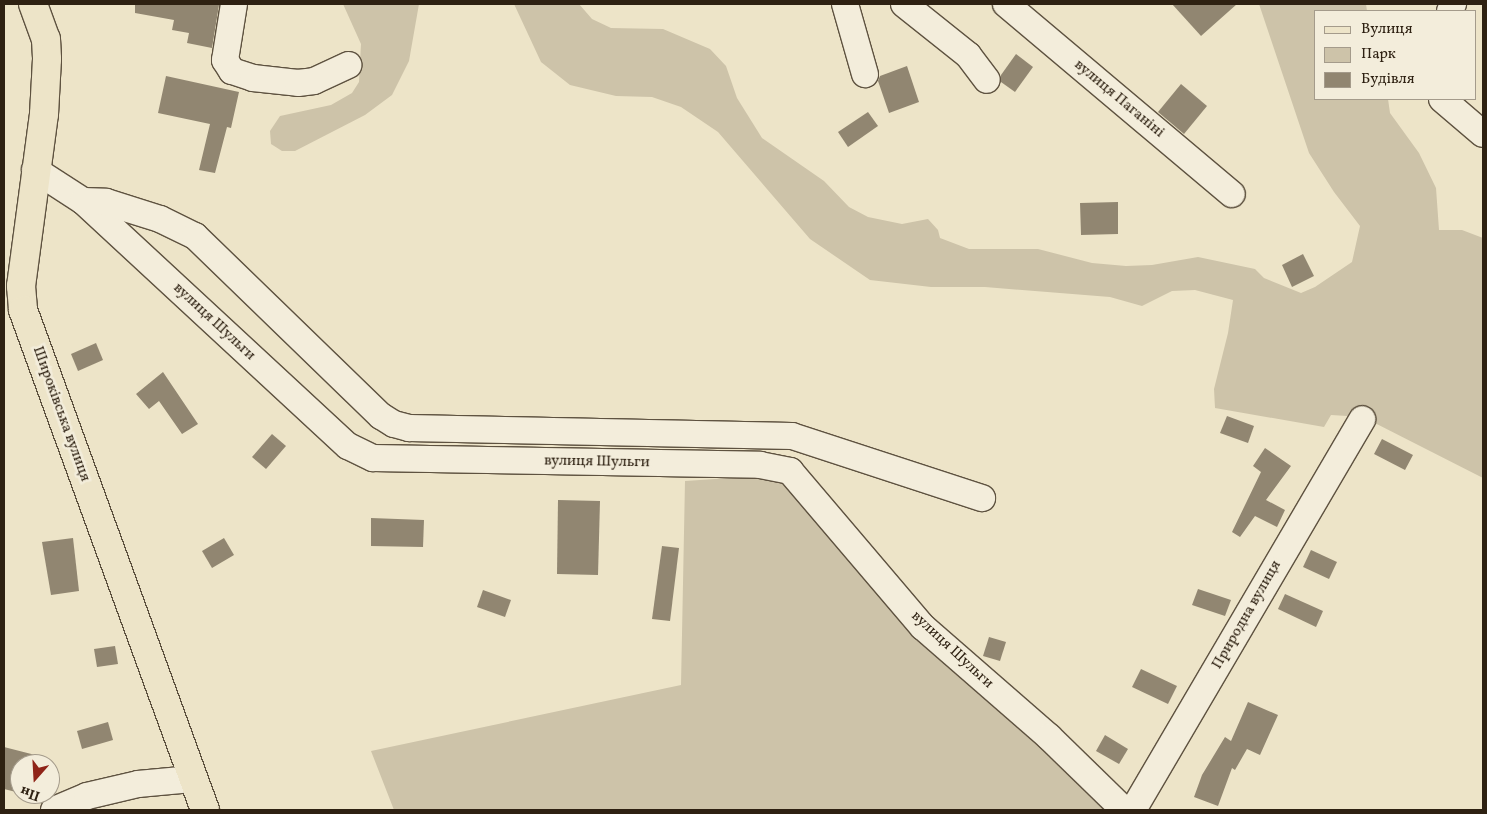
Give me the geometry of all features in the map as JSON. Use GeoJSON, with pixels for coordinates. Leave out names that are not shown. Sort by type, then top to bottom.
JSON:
{"type":"FeatureCollection","features":[{"type":"Feature","properties":{"kind":"main road","name":"Широківська вулиця"},"geometry":{"type":"LineString","coordinates":[[33,4],[42,23],[47,59],[35,170],[12,288],[28,325],[205,810]]}},
{"type":"Feature","properties":{"kind":"street"},"geometry":{"type":"LineString","coordinates":[[234,4],[225,60],[232,71],[253,78],[298,83],[314,81],[349,65]]}},
{"type":"Feature","properties":{"kind":"street"},"geometry":{"type":"LineString","coordinates":[[845,4],[865,74]]}},
{"type":"Feature","properties":{"kind":"street"},"geometry":{"type":"LineString","coordinates":[[904,4],[968,55],[987,80]]}},
{"type":"Feature","properties":{"kind":"street","name":"вулиця Паганіні"},"geometry":{"type":"LineString","coordinates":[[1006,4],[1232,194]]}},
{"type":"Feature","properties":{"kind":"street"},"geometry":{"type":"LineString","coordinates":[[1443,100],[1483,134]]}},
{"type":"Feature","properties":{"kind":"street","name":"вулиця Шульги"},"geometry":{"type":"LineString","coordinates":[[35,170],[83,201],[348,446],[373,458],[760,465],[790,471],[923,627],[1049,737],[1124,810]]}},
{"type":"Feature","properties":{"kind":"street"},"geometry":{"type":"LineString","coordinates":[[83,201],[106,202],[160,219],[194,236],[381,416],[394,424],[409,428],[792,436],[982,498]]}},
{"type":"Feature","properties":{"kind":"street","name":"Природна вулиця"},"geometry":{"type":"LineString","coordinates":[[1133,810],[1362,419]]}},
{"type":"Feature","properties":{"kind":"street"},"geometry":{"type":"LineString","coordinates":[[54,810],[87,796],[113,790],[192,778]]}},
{"type":"Feature","properties":{"kind":"green space"},"geometry":{"type":"Polygon","coordinates":[[[343,4],[419,4],[409,61],[392,95],[365,115],[295,151],[282,151],[271,144],[270,131],[280,116],[331,105],[352,93],[359,82],[361,44],[343,4]]]}},
{"type":"Feature","properties":{"kind":"green space"},"geometry":{"type":"Polygon","coordinates":[[[514,4],[579,4],[592,19],[611,28],[663,29],[710,49],[726,66],[737,98],[762,138],[824,181],[849,207],[868,217],[902,224],[928,219],[938,230],[940,238],[969,249],[1038,249],[1092,263],[1126,266],[1152,265],[1198,257],[1255,269],[1264,278],[1301,293],[1315,287],[1352,262],[1360,226],[1334,192],[1309,153],[1259,4],[1366,4],[1367,10],[1314,10],[1314,100],[1388,100],[1390,113],[1419,153],[1436,188],[1439,230],[1462,230],[1483,238],[1483,478],[1363,417],[1331,415],[1324,427],[1215,408],[1214,389],[1228,333],[1233,300],[1195,290],[1172,291],[1142,306],[1110,297],[985,287],[931,287],[870,280],[810,239],[718,132],[681,107],[652,97],[616,96],[570,85],[541,62],[514,4]]]}},
{"type":"Feature","properties":{"kind":"green space"},"geometry":{"type":"Polygon","coordinates":[[[760,476],[786,482],[1115,810],[394,810],[371,751],[681,685],[685,481],[760,476]]]}},
{"type":"Feature","properties":{"kind":"building"},"geometry":{"type":"Polygon","coordinates":[[[135,4],[219,5],[212,48],[187,43],[189,33],[172,30],[174,20],[135,13],[135,4]]]}},
{"type":"Feature","properties":{"kind":"building"},"geometry":{"type":"Polygon","coordinates":[[[1172,4],[1237,4],[1201,36],[1172,4]]]}},
{"type":"Feature","properties":{"kind":"building"},"geometry":{"type":"Polygon","coordinates":[[[1016,54],[1033,67],[1015,92],[1001,82],[1001,75],[1016,54]]]}},
{"type":"Feature","properties":{"kind":"building"},"geometry":{"type":"Polygon","coordinates":[[[907,66],[919,102],[889,113],[878,81],[880,76],[907,66]]]}},
{"type":"Feature","properties":{"kind":"building"},"geometry":{"type":"Polygon","coordinates":[[[166,76],[239,92],[231,128],[227,127],[215,173],[199,170],[210,124],[158,113],[166,76]]]}},
{"type":"Feature","properties":{"kind":"building"},"geometry":{"type":"Polygon","coordinates":[[[1181,84],[1207,106],[1184,134],[1158,112],[1181,84]]]}},
{"type":"Feature","properties":{"kind":"building"},"geometry":{"type":"Polygon","coordinates":[[[868,112],[878,126],[848,147],[838,132],[868,112]]]}},
{"type":"Feature","properties":{"kind":"building"},"geometry":{"type":"Polygon","coordinates":[[[1118,202],[1118,234],[1081,235],[1080,203],[1118,202]]]}},
{"type":"Feature","properties":{"kind":"building"},"geometry":{"type":"Polygon","coordinates":[[[1303,254],[1314,276],[1292,287],[1282,265],[1303,254]]]}},
{"type":"Feature","properties":{"kind":"building"},"geometry":{"type":"Polygon","coordinates":[[[96,343],[103,360],[78,371],[71,354],[96,343]]]}},
{"type":"Feature","properties":{"kind":"building"},"geometry":{"type":"Polygon","coordinates":[[[163,372],[198,424],[182,434],[159,401],[149,409],[136,394],[163,372]]]}},
{"type":"Feature","properties":{"kind":"building"},"geometry":{"type":"Polygon","coordinates":[[[1227,416],[1254,426],[1248,443],[1220,433],[1227,416]]]}},
{"type":"Feature","properties":{"kind":"building"},"geometry":{"type":"Polygon","coordinates":[[[272,434],[286,446],[266,469],[252,457],[272,434]]]}},
{"type":"Feature","properties":{"kind":"building"},"geometry":{"type":"Polygon","coordinates":[[[1382,439],[1413,455],[1405,470],[1374,454],[1382,439]]]}},
{"type":"Feature","properties":{"kind":"building"},"geometry":{"type":"Polygon","coordinates":[[[1265,448],[1291,466],[1266,500],[1285,510],[1277,527],[1255,516],[1240,537],[1232,532],[1261,472],[1253,466],[1265,448]]]}},
{"type":"Feature","properties":{"kind":"building"},"geometry":{"type":"Polygon","coordinates":[[[558,500],[600,501],[598,575],[557,574],[558,500]]]}},
{"type":"Feature","properties":{"kind":"building"},"geometry":{"type":"Polygon","coordinates":[[[371,518],[424,520],[423,547],[371,546],[371,518]]]}},
{"type":"Feature","properties":{"kind":"building"},"geometry":{"type":"Polygon","coordinates":[[[73,538],[79,591],[51,595],[42,542],[73,538]]]}},
{"type":"Feature","properties":{"kind":"building"},"geometry":{"type":"Polygon","coordinates":[[[224,538],[234,555],[212,568],[202,551],[224,538]]]}},
{"type":"Feature","properties":{"kind":"building"},"geometry":{"type":"Polygon","coordinates":[[[662,546],[679,548],[670,621],[652,619],[662,546]]]}},
{"type":"Feature","properties":{"kind":"building"},"geometry":{"type":"Polygon","coordinates":[[[1311,550],[1337,562],[1329,579],[1303,567],[1311,550]]]}},
{"type":"Feature","properties":{"kind":"building"},"geometry":{"type":"Polygon","coordinates":[[[1198,589],[1231,600],[1225,616],[1192,605],[1198,589]]]}},
{"type":"Feature","properties":{"kind":"building"},"geometry":{"type":"Polygon","coordinates":[[[483,590],[511,600],[505,617],[477,607],[483,590]]]}},
{"type":"Feature","properties":{"kind":"building"},"geometry":{"type":"Polygon","coordinates":[[[1285,594],[1323,611],[1316,627],[1278,609],[1285,594]]]}},
{"type":"Feature","properties":{"kind":"building"},"geometry":{"type":"Polygon","coordinates":[[[989,637],[1006,642],[1000,661],[983,656],[989,637]]]}},
{"type":"Feature","properties":{"kind":"building"},"geometry":{"type":"Polygon","coordinates":[[[115,646],[118,664],[97,667],[94,649],[115,646]]]}},
{"type":"Feature","properties":{"kind":"building"},"geometry":{"type":"Polygon","coordinates":[[[1141,669],[1177,686],[1168,704],[1132,687],[1141,669]]]}},
{"type":"Feature","properties":{"kind":"building"},"geometry":{"type":"Polygon","coordinates":[[[1248,702],[1278,715],[1260,755],[1247,749],[1235,770],[1232,768],[1218,806],[1194,797],[1202,775],[1225,737],[1231,741],[1248,702]]]}},
{"type":"Feature","properties":{"kind":"building"},"geometry":{"type":"Polygon","coordinates":[[[108,722],[113,740],[82,749],[77,731],[108,722]]]}},
{"type":"Feature","properties":{"kind":"building"},"geometry":{"type":"Polygon","coordinates":[[[1105,735],[1128,749],[1119,764],[1096,751],[1105,735]]]}},
{"type":"Feature","properties":{"kind":"building"},"geometry":{"type":"Polygon","coordinates":[[[4,747],[31,754],[10,754],[10,790],[4,789],[4,747]]]}}]}
